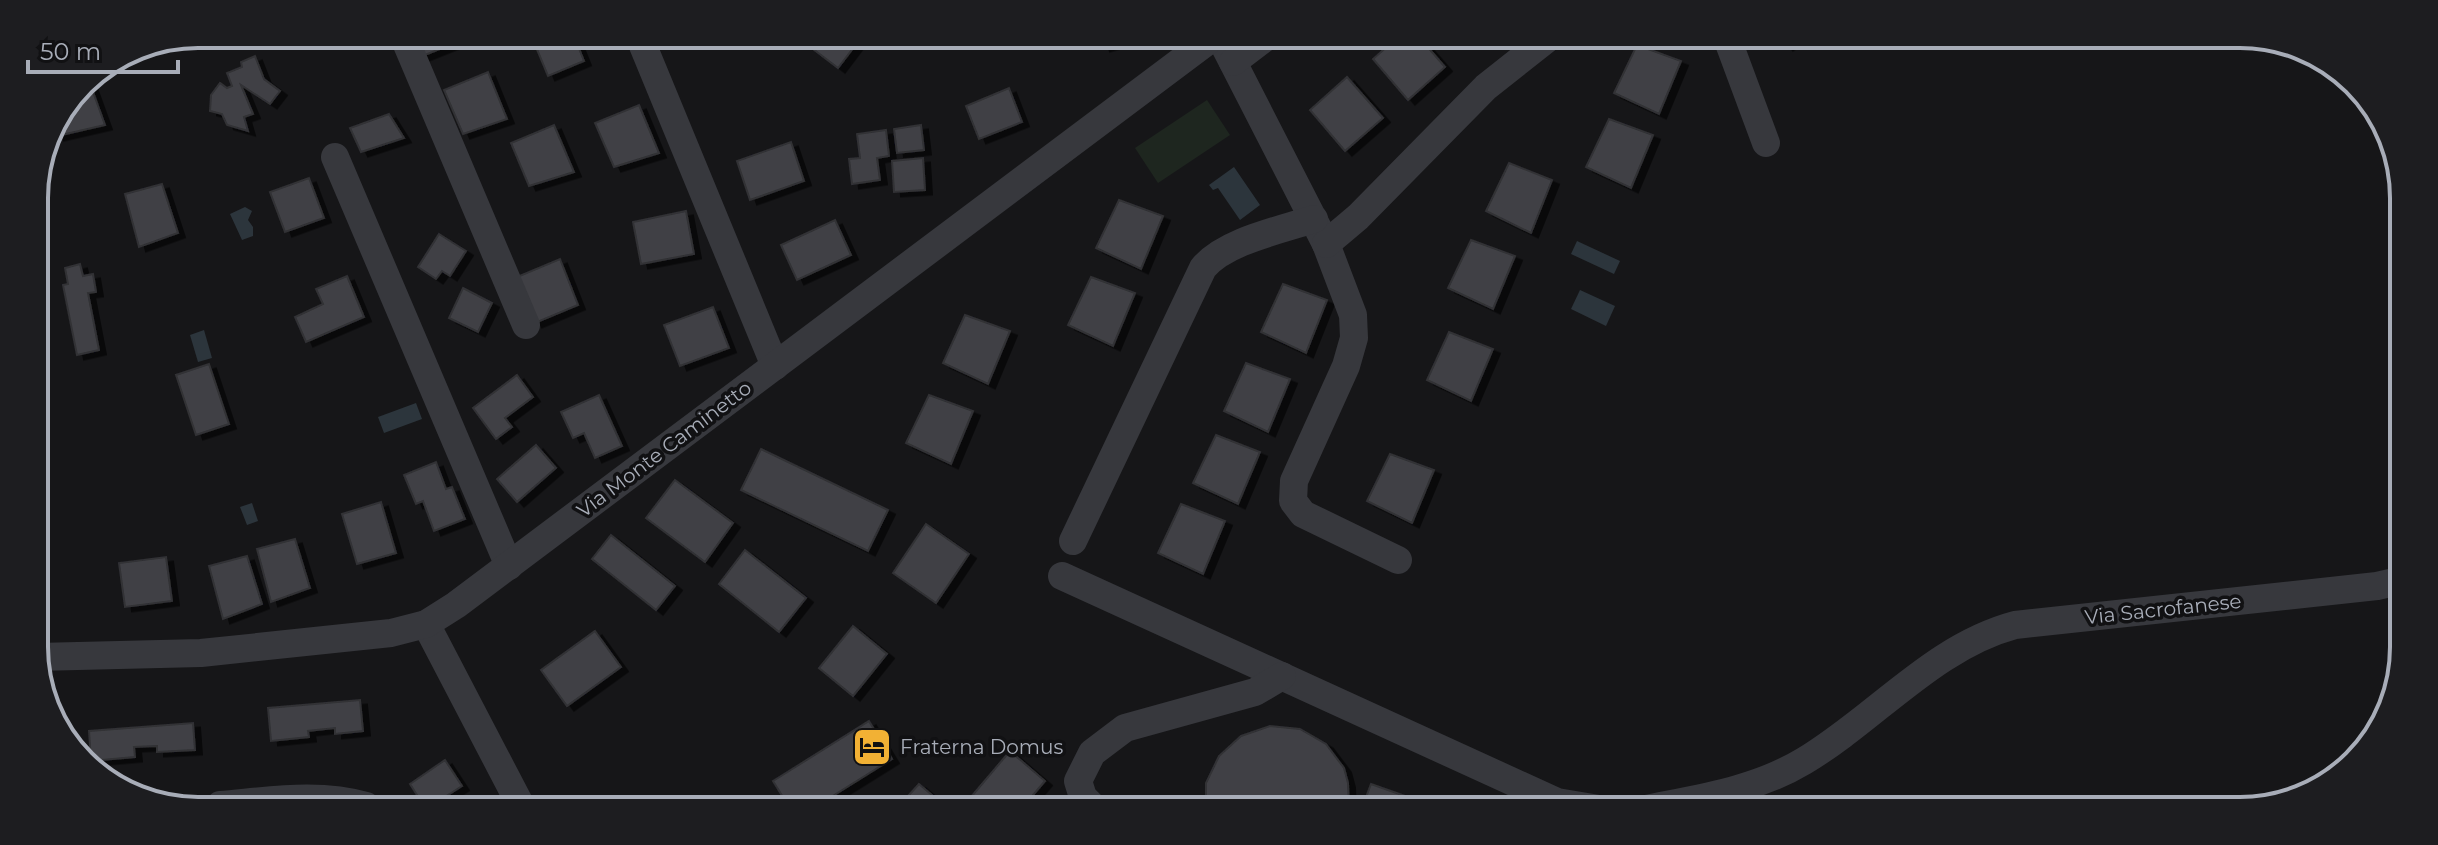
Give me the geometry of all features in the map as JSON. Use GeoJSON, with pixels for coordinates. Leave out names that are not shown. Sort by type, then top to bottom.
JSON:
{"type":"FeatureCollection","features":[{"type":"Feature","properties":{"kind":"street"},"geometry":{"type":"LineString","coordinates":[[409,48],[526,325]]}},
{"type":"Feature","properties":{"kind":"street"},"geometry":{"type":"LineString","coordinates":[[644,48],[775,366]]}},
{"type":"Feature","properties":{"kind":"street","name":"Via Monte Caminetto"},"geometry":{"type":"LineString","coordinates":[[48,657],[201,653],[391,633],[426,624],[509,566],[1198,48]]}},
{"type":"Feature","properties":{"kind":"street"},"geometry":{"type":"LineString","coordinates":[[1073,541],[1203,268],[1213,257],[1230,248],[1320,232],[1358,217],[1486,87],[1535,48]]}},
{"type":"Feature","properties":{"kind":"street"},"geometry":{"type":"LineString","coordinates":[[1731,48],[1766,143]]}},
{"type":"Feature","properties":{"kind":"street"},"geometry":{"type":"LineString","coordinates":[[1226,49],[1320,232],[1353,315],[1354,338],[1340,381],[1294,481],[1293,501],[1303,514],[1398,560]]}},
{"type":"Feature","properties":{"kind":"street"},"geometry":{"type":"LineString","coordinates":[[335,157],[509,566]]}},
{"type":"Feature","properties":{"kind":"street"},"geometry":{"type":"LineString","coordinates":[[1062,576],[1546,797]]}},
{"type":"Feature","properties":{"kind":"street","name":"Via Sacrofanese"},"geometry":{"type":"LineString","coordinates":[[1725,797],[1804,761],[1936,663],[1965,644],[1996,630],[2015,625],[2390,583]]}},
{"type":"Feature","properties":{"kind":"street"},"geometry":{"type":"LineString","coordinates":[[426,624],[516,797]]}},
{"type":"Feature","properties":{"kind":"street"},"geometry":{"type":"LineString","coordinates":[[1083,797],[1078,781],[1092,753],[1125,728],[1255,692],[1282,676]]}},
{"type":"Feature","properties":{"kind":"shaded area"},"geometry":{"type":"Polygon","coordinates":[[[1207,100],[1230,135],[1158,183],[1135,148],[1207,100]]]}},
{"type":"Feature","properties":{"kind":"shaded area"},"geometry":{"type":"Polygon","coordinates":[[[1234,167],[1260,205],[1240,220],[1218,188],[1213,190],[1209,185],[1234,167]]]}},
{"type":"Feature","properties":{"kind":"shaded area"},"geometry":{"type":"Polygon","coordinates":[[[245,207],[252,211],[248,220],[253,227],[253,236],[242,240],[230,214],[245,207]]]}},
{"type":"Feature","properties":{"kind":"shaded area"},"geometry":{"type":"Polygon","coordinates":[[[1577,241],[1620,261],[1614,274],[1571,254],[1577,241]]]}},
{"type":"Feature","properties":{"kind":"shaded area"},"geometry":{"type":"Polygon","coordinates":[[[1580,290],[1615,306],[1606,326],[1571,309],[1580,290]]]}},
{"type":"Feature","properties":{"kind":"shaded area"},"geometry":{"type":"Polygon","coordinates":[[[204,330],[212,358],[198,362],[190,335],[204,330]]]}},
{"type":"Feature","properties":{"kind":"shaded area"},"geometry":{"type":"Polygon","coordinates":[[[416,403],[422,419],[384,433],[378,417],[416,403]]]}},
{"type":"Feature","properties":{"kind":"shaded area"},"geometry":{"type":"Polygon","coordinates":[[[252,503],[258,521],[247,525],[240,507],[252,503]]]}},
{"type":"Feature","properties":{"kind":"building"},"geometry":{"type":"Polygon","coordinates":[[[416,48],[442,48],[420,57],[416,48]]]}},
{"type":"Feature","properties":{"kind":"building"},"geometry":{"type":"Polygon","coordinates":[[[536,48],[579,48],[584,61],[548,76],[536,48]]]}},
{"type":"Feature","properties":{"kind":"building"},"geometry":{"type":"Polygon","coordinates":[[[812,48],[853,48],[838,68],[812,48]]]}},
{"type":"Feature","properties":{"kind":"building"},"geometry":{"type":"Polygon","coordinates":[[[1386,48],[1429,48],[1445,67],[1408,100],[1373,59],[1386,48]]]}},
{"type":"Feature","properties":{"kind":"building"},"geometry":{"type":"Polygon","coordinates":[[[1636,48],[1645,48],[1681,61],[1659,114],[1614,93],[1636,48]]]}},
{"type":"Feature","properties":{"kind":"building"},"geometry":{"type":"Polygon","coordinates":[[[255,56],[264,79],[280,91],[270,104],[241,85],[253,114],[244,117],[248,131],[227,125],[222,114],[210,111],[211,95],[220,83],[227,88],[232,86],[227,73],[242,67],[241,62],[255,56]]]}},
{"type":"Feature","properties":{"kind":"building"},"geometry":{"type":"Polygon","coordinates":[[[488,72],[507,119],[463,134],[444,90],[488,72]]]}},
{"type":"Feature","properties":{"kind":"building"},"geometry":{"type":"Polygon","coordinates":[[[1347,77],[1383,118],[1345,151],[1310,110],[1347,77]]]}},
{"type":"Feature","properties":{"kind":"building"},"geometry":{"type":"Polygon","coordinates":[[[1009,88],[1022,122],[979,139],[966,106],[1009,88]]]}},
{"type":"Feature","properties":{"kind":"building"},"geometry":{"type":"Polygon","coordinates":[[[93,91],[105,125],[62,135],[73,115],[93,91]]]}},
{"type":"Feature","properties":{"kind":"building"},"geometry":{"type":"Polygon","coordinates":[[[639,105],[659,153],[614,167],[595,123],[639,105]]]}},
{"type":"Feature","properties":{"kind":"building"},"geometry":{"type":"Polygon","coordinates":[[[389,114],[404,138],[361,152],[350,128],[389,114]]]}},
{"type":"Feature","properties":{"kind":"building"},"geometry":{"type":"Polygon","coordinates":[[[1609,119],[1653,135],[1631,188],[1586,167],[1609,119]]]}},
{"type":"Feature","properties":{"kind":"building"},"geometry":{"type":"Polygon","coordinates":[[[554,125],[574,172],[529,186],[511,143],[554,125]]]}},
{"type":"Feature","properties":{"kind":"building"},"geometry":{"type":"Polygon","coordinates":[[[921,125],[924,150],[897,153],[894,129],[921,125]]]}},
{"type":"Feature","properties":{"kind":"building"},"geometry":{"type":"Polygon","coordinates":[[[886,130],[889,156],[877,158],[880,180],[852,184],[849,159],[860,158],[857,134],[886,130]]]}},
{"type":"Feature","properties":{"kind":"building"},"geometry":{"type":"Polygon","coordinates":[[[791,142],[804,181],[750,200],[737,161],[791,142]]]}},
{"type":"Feature","properties":{"kind":"building"},"geometry":{"type":"Polygon","coordinates":[[[923,158],[925,190],[894,192],[892,161],[923,158]]]}},
{"type":"Feature","properties":{"kind":"building"},"geometry":{"type":"Polygon","coordinates":[[[1509,163],[1552,180],[1531,233],[1486,211],[1509,163]]]}},
{"type":"Feature","properties":{"kind":"building"},"geometry":{"type":"Polygon","coordinates":[[[309,178],[324,218],[285,232],[270,192],[309,178]]]}},
{"type":"Feature","properties":{"kind":"building"},"geometry":{"type":"Polygon","coordinates":[[[162,184],[178,233],[139,247],[125,194],[162,184]]]}},
{"type":"Feature","properties":{"kind":"building"},"geometry":{"type":"Polygon","coordinates":[[[1119,200],[1163,216],[1141,269],[1096,248],[1119,200]]]}},
{"type":"Feature","properties":{"kind":"building"},"geometry":{"type":"Polygon","coordinates":[[[686,211],[694,254],[641,264],[633,222],[686,211]]]}},
{"type":"Feature","properties":{"kind":"building"},"geometry":{"type":"Polygon","coordinates":[[[835,220],[851,255],[797,280],[781,245],[835,220]]]}},
{"type":"Feature","properties":{"kind":"building"},"geometry":{"type":"Polygon","coordinates":[[[439,234],[466,251],[450,276],[442,271],[436,279],[418,267],[439,234]]]}},
{"type":"Feature","properties":{"kind":"building"},"geometry":{"type":"Polygon","coordinates":[[[1471,240],[1515,256],[1493,309],[1448,288],[1471,240]]]}},
{"type":"Feature","properties":{"kind":"building"},"geometry":{"type":"Polygon","coordinates":[[[560,259],[578,305],[535,323],[517,277],[560,259]]]}},
{"type":"Feature","properties":{"kind":"building"},"geometry":{"type":"Polygon","coordinates":[[[80,264],[83,276],[93,274],[96,292],[88,293],[99,350],[77,355],[63,285],[68,284],[65,268],[80,264]]]}},
{"type":"Feature","properties":{"kind":"building"},"geometry":{"type":"Polygon","coordinates":[[[347,276],[364,317],[306,342],[295,317],[323,304],[316,289],[347,276]]]}},
{"type":"Feature","properties":{"kind":"building"},"geometry":{"type":"Polygon","coordinates":[[[1091,277],[1135,293],[1113,346],[1068,325],[1091,277]]]}},
{"type":"Feature","properties":{"kind":"building"},"geometry":{"type":"Polygon","coordinates":[[[1283,284],[1327,300],[1306,353],[1261,332],[1283,284]]]}},
{"type":"Feature","properties":{"kind":"building"},"geometry":{"type":"Polygon","coordinates":[[[463,288],[492,303],[478,332],[449,318],[463,288]]]}},
{"type":"Feature","properties":{"kind":"building"},"geometry":{"type":"Polygon","coordinates":[[[713,307],[729,348],[680,366],[664,325],[713,307]]]}},
{"type":"Feature","properties":{"kind":"building"},"geometry":{"type":"Polygon","coordinates":[[[965,315],[1010,331],[988,384],[943,363],[965,315]]]}},
{"type":"Feature","properties":{"kind":"building"},"geometry":{"type":"Polygon","coordinates":[[[1449,332],[1493,349],[1471,401],[1427,380],[1449,332]]]}},
{"type":"Feature","properties":{"kind":"building"},"geometry":{"type":"Polygon","coordinates":[[[1246,363],[1290,379],[1268,432],[1224,411],[1246,363]]]}},
{"type":"Feature","properties":{"kind":"building"},"geometry":{"type":"Polygon","coordinates":[[[209,364],[229,424],[196,435],[176,375],[209,364]]]}},
{"type":"Feature","properties":{"kind":"building"},"geometry":{"type":"Polygon","coordinates":[[[517,375],[533,397],[505,418],[512,427],[496,439],[473,408],[517,375]]]}},
{"type":"Feature","properties":{"kind":"building"},"geometry":{"type":"Polygon","coordinates":[[[599,395],[622,446],[595,458],[584,433],[573,438],[561,412],[599,395]]]}},
{"type":"Feature","properties":{"kind":"building"},"geometry":{"type":"Polygon","coordinates":[[[929,395],[973,411],[951,464],[906,443],[929,395]]]}},
{"type":"Feature","properties":{"kind":"building"},"geometry":{"type":"Polygon","coordinates":[[[1216,435],[1260,452],[1238,504],[1193,483],[1216,435]]]}},
{"type":"Feature","properties":{"kind":"building"},"geometry":{"type":"Polygon","coordinates":[[[536,445],[556,468],[517,502],[497,479],[536,445]]]}},
{"type":"Feature","properties":{"kind":"building"},"geometry":{"type":"Polygon","coordinates":[[[761,449],[888,510],[868,551],[741,490],[761,449]]]}},
{"type":"Feature","properties":{"kind":"building"},"geometry":{"type":"Polygon","coordinates":[[[1390,454],[1434,470],[1412,523],[1367,501],[1390,454]]]}},
{"type":"Feature","properties":{"kind":"building"},"geometry":{"type":"Polygon","coordinates":[[[436,462],[446,489],[452,487],[465,519],[434,531],[423,501],[416,504],[404,475],[436,462]]]}},
{"type":"Feature","properties":{"kind":"building"},"geometry":{"type":"Polygon","coordinates":[[[675,480],[733,523],[705,562],[646,518],[675,480]]]}},
{"type":"Feature","properties":{"kind":"building"},"geometry":{"type":"Polygon","coordinates":[[[381,502],[396,553],[357,564],[342,514],[381,502]]]}},
{"type":"Feature","properties":{"kind":"building"},"geometry":{"type":"Polygon","coordinates":[[[1181,504],[1225,521],[1203,574],[1158,553],[1181,504]]]}},
{"type":"Feature","properties":{"kind":"building"},"geometry":{"type":"Polygon","coordinates":[[[926,524],[969,554],[936,603],[893,573],[926,524]]]}},
{"type":"Feature","properties":{"kind":"building"},"geometry":{"type":"Polygon","coordinates":[[[611,535],[675,586],[656,610],[592,559],[611,535]]]}},
{"type":"Feature","properties":{"kind":"building"},"geometry":{"type":"Polygon","coordinates":[[[295,539],[310,588],[271,602],[257,549],[295,539]]]}},
{"type":"Feature","properties":{"kind":"building"},"geometry":{"type":"Polygon","coordinates":[[[745,550],[806,598],[779,632],[719,584],[745,550]]]}},
{"type":"Feature","properties":{"kind":"building"},"geometry":{"type":"Polygon","coordinates":[[[247,556],[262,604],[223,619],[209,566],[247,556]]]}},
{"type":"Feature","properties":{"kind":"building"},"geometry":{"type":"Polygon","coordinates":[[[166,557],[172,601],[125,607],[119,563],[166,557]]]}},
{"type":"Feature","properties":{"kind":"building"},"geometry":{"type":"Polygon","coordinates":[[[853,626],[887,654],[853,696],[819,668],[853,626]]]}},
{"type":"Feature","properties":{"kind":"building"},"geometry":{"type":"Polygon","coordinates":[[[595,631],[621,667],[567,706],[541,670],[595,631]]]}},
{"type":"Feature","properties":{"kind":"building"},"geometry":{"type":"Polygon","coordinates":[[[360,700],[363,731],[335,734],[335,728],[308,731],[309,737],[271,741],[268,708],[360,700]]]}},
{"type":"Feature","properties":{"kind":"building"},"geometry":{"type":"Polygon","coordinates":[[[869,721],[892,759],[831,797],[783,797],[773,781],[869,721]]]}},
{"type":"Feature","properties":{"kind":"building"},"geometry":{"type":"Polygon","coordinates":[[[193,723],[195,750],[157,752],[157,746],[134,747],[135,757],[99,760],[90,751],[89,731],[193,723]]]}},
{"type":"Feature","properties":{"kind":"building"},"geometry":{"type":"Polygon","coordinates":[[[1270,726],[1300,729],[1326,744],[1344,768],[1349,797],[1206,797],[1206,783],[1219,756],[1241,736],[1270,726]]]}},
{"type":"Feature","properties":{"kind":"building"},"geometry":{"type":"Polygon","coordinates":[[[1010,751],[1045,781],[1031,797],[971,797],[1010,751]]]}},
{"type":"Feature","properties":{"kind":"building"},"geometry":{"type":"Polygon","coordinates":[[[445,760],[462,786],[445,797],[418,797],[410,784],[445,760]]]}},
{"type":"Feature","properties":{"kind":"building"},"geometry":{"type":"Polygon","coordinates":[[[919,784],[934,797],[907,797],[919,784]]]}},
{"type":"Feature","properties":{"kind":"building"},"geometry":{"type":"Polygon","coordinates":[[[1371,784],[1408,797],[1366,797],[1371,784]]]}},
{"type":"Feature","properties":{"kind":"place","name":"Fraterna Domus"},"geometry":{"type":"Point","coordinates":[872,747]}}]}
